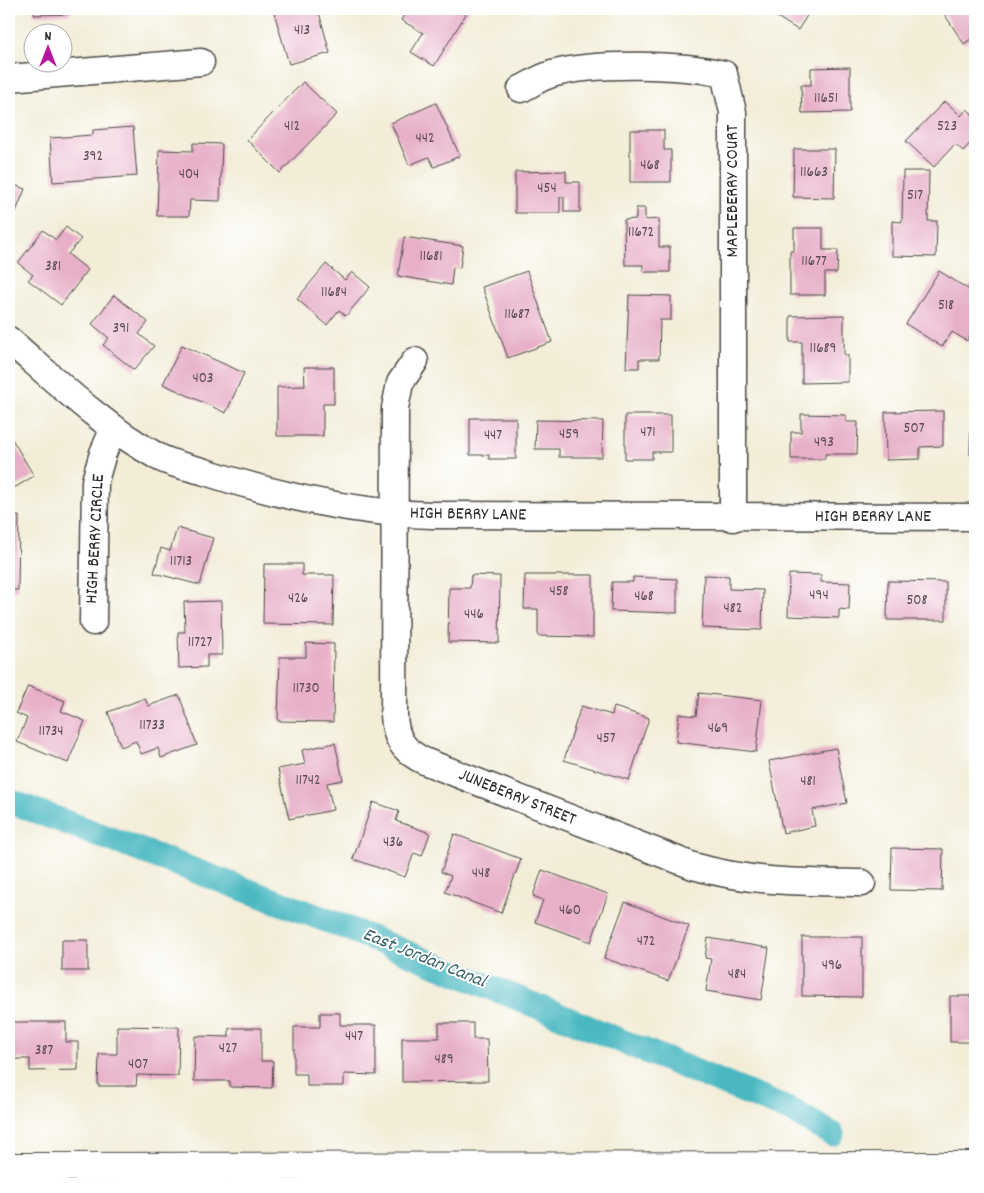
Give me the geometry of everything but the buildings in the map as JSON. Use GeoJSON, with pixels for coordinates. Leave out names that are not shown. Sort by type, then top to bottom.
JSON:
{"type":"FeatureCollection","features":[{"type":"Feature","properties":{"kind":"street"},"geometry":{"type":"LineString","coordinates":[[9,78],[201,62]]}},
{"type":"Feature","properties":{"kind":"street","name":"MAPLEBERRY COURT"},"geometry":{"type":"LineString","coordinates":[[521,90],[550,74],[583,67],[684,67],[724,74],[733,112],[732,518]]}},
{"type":"Feature","properties":{"kind":"street","name":"HIGH BERRY LANE"},"geometry":{"type":"LineString","coordinates":[[9,340],[114,428],[156,456],[235,482],[316,503],[394,514],[732,518],[975,517]]}},
{"type":"Feature","properties":{"kind":"street","name":"JUNEBERRY STREET"},"geometry":{"type":"LineString","coordinates":[[415,361],[400,382],[395,408],[395,724],[400,741],[405,749],[424,761],[693,866],[729,876],[771,882],[862,883]]}},
{"type":"Feature","properties":{"kind":"street","name":"HIGH BERRY CIRCLE"},"geometry":{"type":"LineString","coordinates":[[92,622],[95,481],[103,453],[114,428]]}},
{"type":"Feature","properties":{"kind":"street"},"geometry":{"type":"LineString","coordinates":[[9,1167],[37,1176],[975,1166]]}},
{"type":"Feature","properties":{"kind":"waterway","name":"East Jordan Canal"},"geometry":{"type":"LineString","coordinates":[[9,801],[342,926],[794,1112],[832,1134]]}}]}
